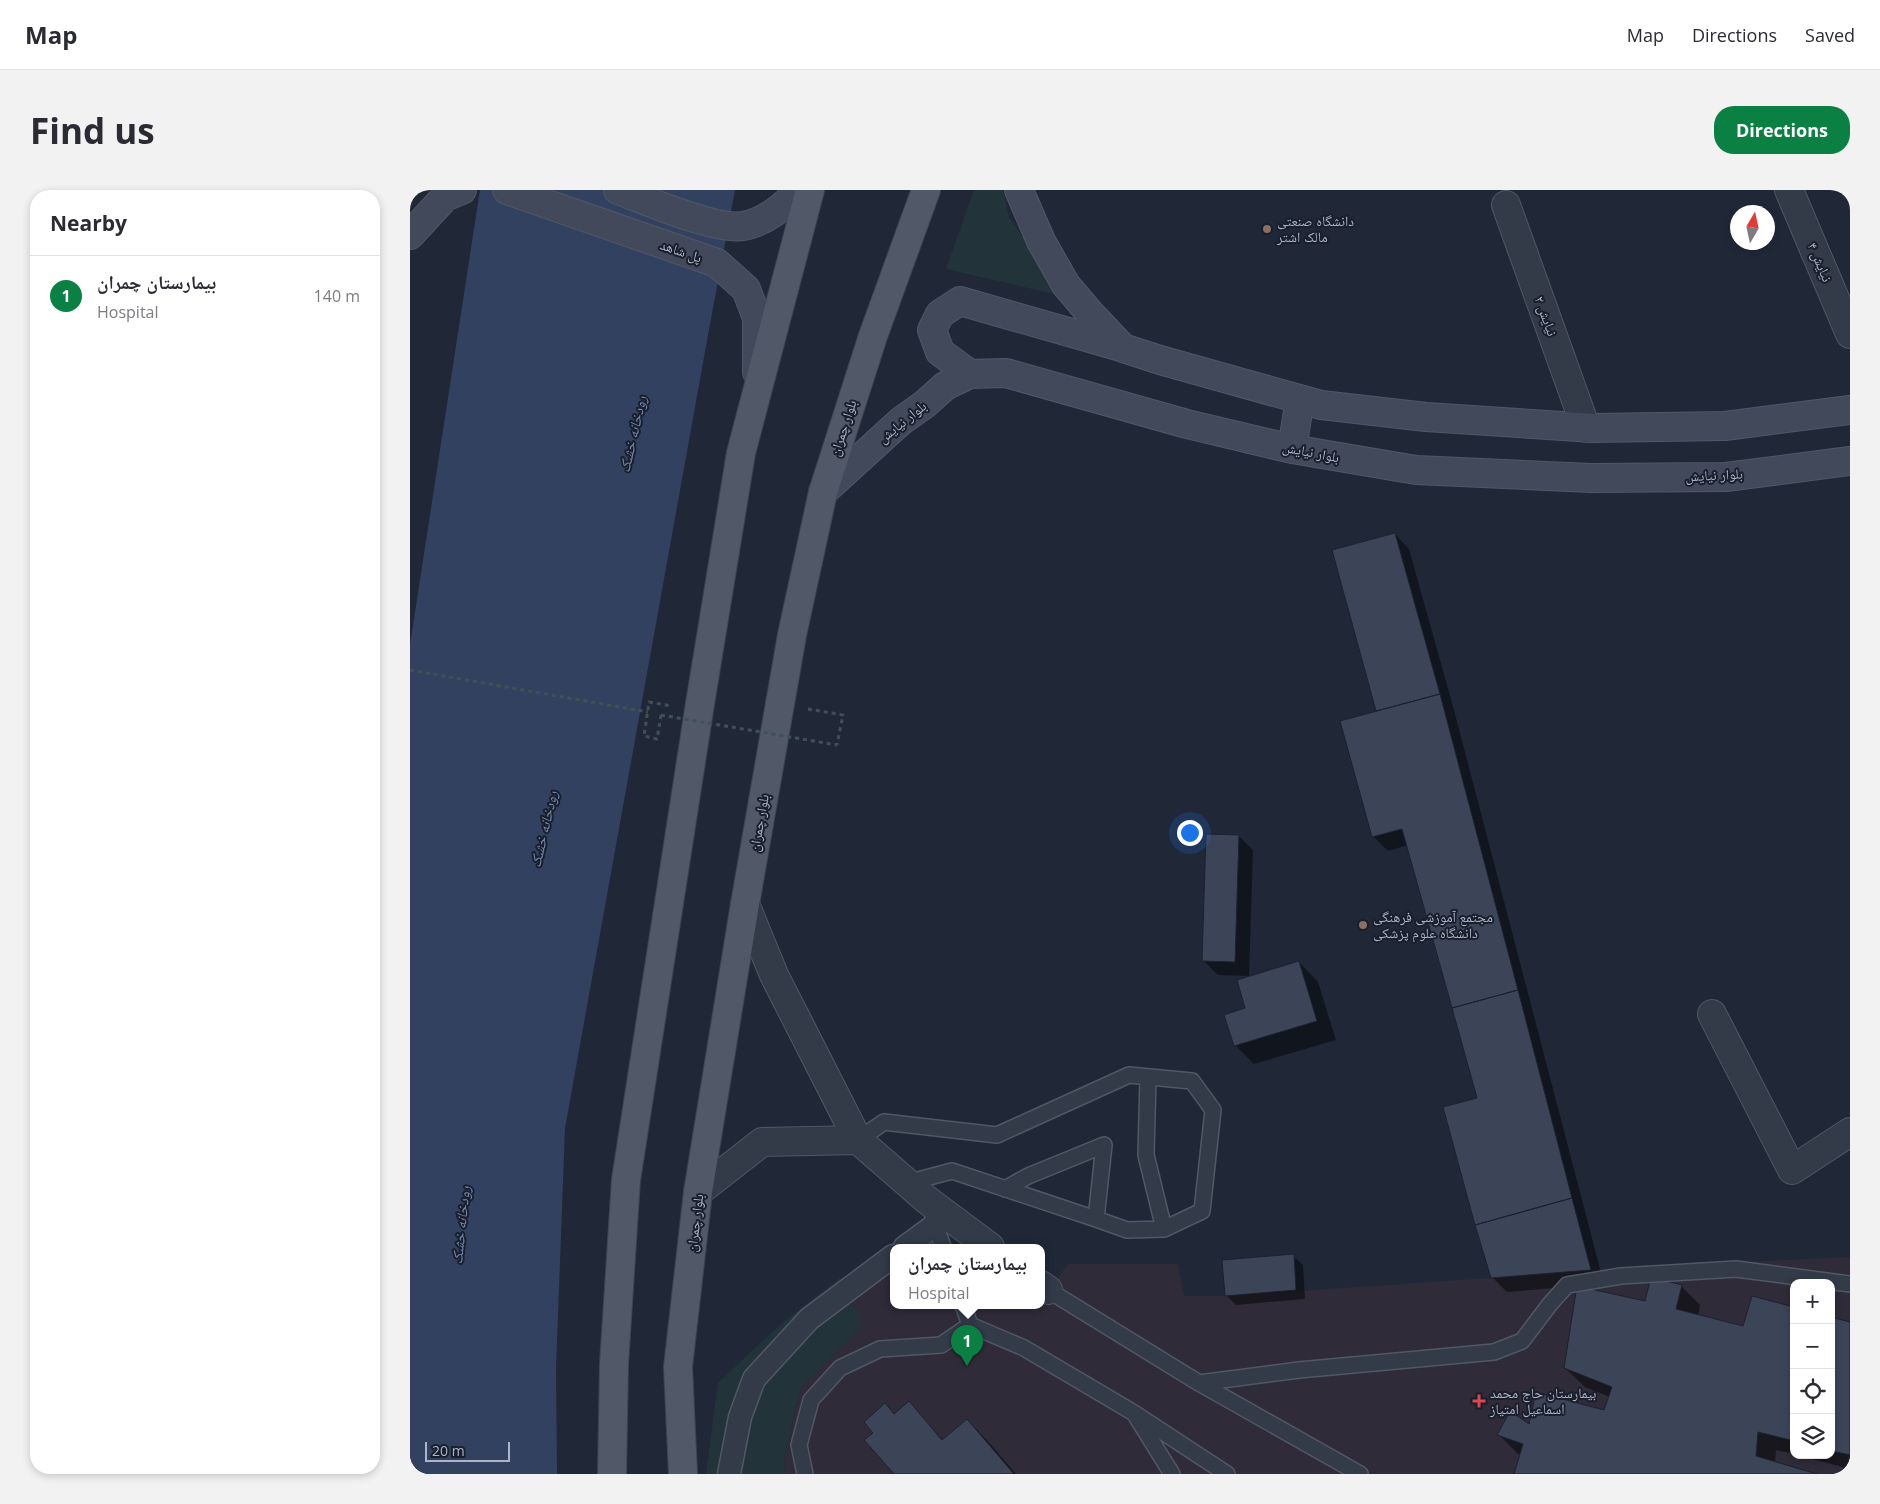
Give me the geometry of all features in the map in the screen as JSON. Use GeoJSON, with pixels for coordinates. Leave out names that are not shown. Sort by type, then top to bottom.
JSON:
{"type":"FeatureCollection","features":[{"type":"Feature","properties":{"kind":"main road"},"geometry":{"type":"LineString","coordinates":[[410,235],[445,197],[462,190]]}},
{"type":"Feature","properties":{"kind":"main road","name":"پل شاهد"},"geometry":{"type":"LineString","coordinates":[[507,190],[717,263],[746,289],[757,318],[756,394]]}},
{"type":"Feature","properties":{"kind":"main road"},"geometry":{"type":"LineString","coordinates":[[618,190],[717,225],[740,227],[756,223],[781,209],[800,190]]}},
{"type":"Feature","properties":{"kind":"main road"},"geometry":{"type":"LineString","coordinates":[[612,1474],[614,1364],[626,1180],[698,710],[739,462],[810,190]]}},
{"type":"Feature","properties":{"kind":"main road","name":"بلوار چمران"},"geometry":{"type":"LineString","coordinates":[[683,1474],[678,1366],[698,1192],[780,704],[823,492],[873,336],[926,190]]}},
{"type":"Feature","properties":{"kind":"main road"},"geometry":{"type":"LineString","coordinates":[[1019,190],[1040,241],[1066,285],[1088,312],[1123,348]]}},
{"type":"Feature","properties":{"kind":"main road"},"geometry":{"type":"LineString","coordinates":[[970,374],[940,352],[932,330],[940,314],[960,301],[1300,399],[1322,404],[1426,417],[1586,428],[1724,426],[1850,410]]}},
{"type":"Feature","properties":{"kind":"main road","name":"بلوار نیایش"},"geometry":{"type":"LineString","coordinates":[[823,492],[901,421],[925,404],[944,386],[970,374],[1006,373],[1187,424],[1292,449],[1416,470],[1591,478],[1726,477],[1850,461]]}},
{"type":"Feature","properties":{"kind":"main road"},"geometry":{"type":"LineString","coordinates":[[1292,449],[1300,399]]}},
{"type":"Feature","properties":{"kind":"street","name":"نیایش ۴"},"geometry":{"type":"LineString","coordinates":[[1789,190],[1850,334]]}},
{"type":"Feature","properties":{"kind":"street","name":"نیایش ۲"},"geometry":{"type":"LineString","coordinates":[[1506,204],[1586,428]]}},
{"type":"Feature","properties":{"kind":"street"},"geometry":{"type":"LineString","coordinates":[[745,904],[774,975],[858,1140],[923,1203],[985,1244]]}},
{"type":"Feature","properties":{"kind":"street"},"geometry":{"type":"LineString","coordinates":[[1712,1014],[1792,1170],[1850,1132]]}},
{"type":"Feature","properties":{"kind":"street"},"geometry":{"type":"LineString","coordinates":[[698,1192],[762,1142],[858,1140]]}},
{"type":"Feature","properties":{"kind":"street"},"geometry":{"type":"LineString","coordinates":[[906,1244],[923,1203]]}},
{"type":"Feature","properties":{"kind":"street"},"geometry":{"type":"LineString","coordinates":[[729,1474],[740,1417],[754,1379],[809,1319],[890,1258]]}},
{"type":"Feature","properties":{"kind":"lane"},"geometry":{"type":"LineString","coordinates":[[858,1140],[884,1122],[997,1135],[1128,1075],[1192,1082],[1213,1110],[1202,1211],[1164,1229],[1127,1230],[952,1171],[923,1203],[942,1244]]}},
{"type":"Feature","properties":{"kind":"lane"},"geometry":{"type":"LineString","coordinates":[[1148,1077],[1146,1155],[1164,1229]]}},
{"type":"Feature","properties":{"kind":"lane"},"geometry":{"type":"LineString","coordinates":[[1005,1189],[1028,1176],[1104,1145],[1096,1219]]}},
{"type":"Feature","properties":{"kind":"lane"},"geometry":{"type":"LineString","coordinates":[[1199,1383],[1299,1370],[1494,1352],[1522,1341],[1567,1285],[1621,1276],[1736,1269],[1850,1284]]}},
{"type":"Feature","properties":{"kind":"lane"},"geometry":{"type":"LineString","coordinates":[[1045,1287],[1199,1383],[1360,1474]]}},
{"type":"Feature","properties":{"kind":"lane"},"geometry":{"type":"LineString","coordinates":[[964,1309],[970,1325],[1024,1348],[1134,1413],[1227,1474]]}},
{"type":"Feature","properties":{"kind":"lane"},"geometry":{"type":"LineString","coordinates":[[805,1474],[799,1445],[811,1400],[840,1368],[880,1349],[941,1345],[970,1325]]}},
{"type":"Feature","properties":{"kind":"lane"},"geometry":{"type":"LineString","coordinates":[[1134,1413],[1172,1474]]}},
{"type":"Feature","properties":{"kind":"path"},"geometry":{"type":"LineString","coordinates":[[410,670],[648,712],[644,736],[656,739],[661,716],[837,745],[843,715],[780,704]]}},
{"type":"Feature","properties":{"kind":"shaded area"},"geometry":{"type":"Polygon","coordinates":[[[974,190],[1003,190],[1009,217],[1063,296],[946,269],[974,190]]]}},
{"type":"Feature","properties":{"kind":"shaded area","name":"بیمارستان حاج محمد اسماعیل امتیاز"},"geometry":{"type":"Polygon","coordinates":[[[1850,1257],[1850,1474],[785,1474],[784,1458],[801,1387],[862,1326],[840,1278],[890,1265],[890,1309],[1045,1309],[1045,1297],[1068,1264],[1178,1264],[1184,1296],[1225,1296],[1614,1268],[1850,1257]]]}},
{"type":"Feature","properties":{"kind":"shaded area"},"geometry":{"type":"Polygon","coordinates":[[[840,1278],[863,1325],[801,1387],[784,1458],[785,1474],[706,1474],[718,1383],[783,1322],[840,1278]]]}},
{"type":"Feature","properties":{"kind":"water","name":"رودخانه خشک"},"geometry":{"type":"Polygon","coordinates":[[[480,190],[735,190],[565,1128],[556,1368],[557,1474],[410,1474],[410,645],[480,190]]]}},
{"type":"Feature","properties":{"kind":"building"},"geometry":{"type":"Polygon","coordinates":[[[1395,533],[1440,694],[1376,711],[1332,550],[1395,533]]]}},
{"type":"Feature","properties":{"kind":"building"},"geometry":{"type":"Polygon","coordinates":[[[1440,694],[1518,990],[1452,1008],[1402,829],[1372,837],[1340,721],[1440,694]]]}},
{"type":"Feature","properties":{"kind":"building"},"geometry":{"type":"Polygon","coordinates":[[[1206,834],[1239,835],[1235,962],[1202,961],[1206,834]]]}},
{"type":"Feature","properties":{"kind":"building"},"geometry":{"type":"Polygon","coordinates":[[[1299,961],[1317,1021],[1234,1046],[1224,1015],[1245,1008],[1237,980],[1299,961]]]}},
{"type":"Feature","properties":{"kind":"building"},"geometry":{"type":"Polygon","coordinates":[[[1518,990],[1572,1198],[1475,1225],[1443,1107],[1477,1098],[1452,1008],[1518,990]]]}},
{"type":"Feature","properties":{"kind":"building"},"geometry":{"type":"Polygon","coordinates":[[[1572,1198],[1591,1270],[1491,1278],[1475,1225],[1572,1198]]]}},
{"type":"Feature","properties":{"kind":"building"},"geometry":{"type":"Polygon","coordinates":[[[1294,1254],[1296,1290],[1225,1296],[1222,1260],[1294,1254]]]}},
{"type":"Feature","properties":{"kind":"building"},"geometry":{"type":"Polygon","coordinates":[[[1651,1277],[1682,1285],[1676,1309],[1743,1326],[1752,1296],[1790,1306],[1790,1440],[1758,1432],[1756,1456],[1817,1474],[1514,1474],[1523,1444],[1497,1435],[1510,1411],[1529,1424],[1536,1392],[1604,1410],[1612,1387],[1564,1368],[1577,1286],[1645,1301],[1651,1277]]]}},
{"type":"Feature","properties":{"kind":"building"},"geometry":{"type":"Polygon","coordinates":[[[1835,1318],[1850,1322],[1850,1455],[1835,1452],[1835,1318]]]}},
{"type":"Feature","properties":{"kind":"building"},"geometry":{"type":"Polygon","coordinates":[[[909,1401],[942,1440],[967,1419],[1014,1474],[894,1474],[864,1440],[873,1433],[864,1422],[885,1403],[894,1414],[909,1401]]]}},
{"type":"Feature","properties":{"kind":"place","name":"دانشگاه صنعتی مالک اشتر"},"geometry":{"type":"Point","coordinates":[1267,229]}},
{"type":"Feature","properties":{"kind":"place","name":"مجتمع آموزشی فرهنگی دانشگاه علوم پزشکی"},"geometry":{"type":"Point","coordinates":[1363,925]}},
{"type":"Feature","properties":{"kind":"place","name":"بیمارستان چمران"},"geometry":{"type":"Point","coordinates":[967,1366]}},
{"type":"Feature","properties":{"kind":"place","name":"بیمارستان حاج محمد اسماعیل امتیاز"},"geometry":{"type":"Point","coordinates":[1479,1401]}}]}
